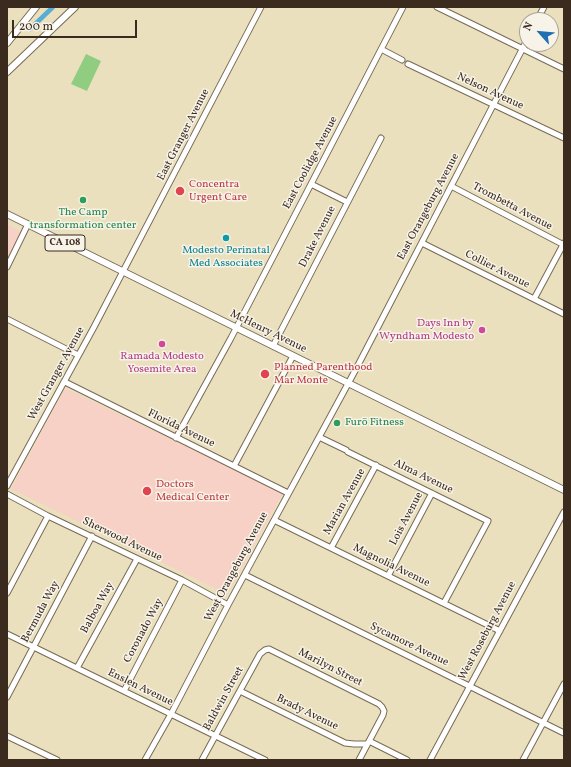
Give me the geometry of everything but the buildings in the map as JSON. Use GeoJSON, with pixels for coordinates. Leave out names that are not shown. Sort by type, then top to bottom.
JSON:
{"type":"FeatureCollection","features":[{"type":"Feature","properties":{"kind":"main road"},"geometry":{"type":"LineString","coordinates":[[7,43],[36,7]]}},
{"type":"Feature","properties":{"kind":"main road"},"geometry":{"type":"LineString","coordinates":[[7,72],[75,7]]}},
{"type":"Feature","properties":{"kind":"main road","name":"McHenry Avenue"},"geometry":{"type":"LineString","coordinates":[[7,214],[564,490]]}},
{"type":"Feature","properties":{"kind":"street","name":"East Granger Avenue"},"geometry":{"type":"LineString","coordinates":[[124,272],[262,7]]}},
{"type":"Feature","properties":{"kind":"street","name":"East Coolidge Avenue"},"geometry":{"type":"LineString","coordinates":[[176,438],[236,327],[403,7]]}},
{"type":"Feature","properties":{"kind":"street"},"geometry":{"type":"LineString","coordinates":[[437,7],[519,46]]}},
{"type":"Feature","properties":{"kind":"street"},"geometry":{"type":"LineString","coordinates":[[381,49],[402,60]]}},
{"type":"Feature","properties":{"kind":"street","name":"East Orangeburg Avenue"},"geometry":{"type":"LineString","coordinates":[[348,383],[521,52]]}},
{"type":"Feature","properties":{"kind":"street"},"geometry":{"type":"LineString","coordinates":[[531,52],[564,69]]}},
{"type":"Feature","properties":{"kind":"street","name":"Nelson Avenue"},"geometry":{"type":"LineString","coordinates":[[408,64],[564,138]]}},
{"type":"Feature","properties":{"kind":"street","name":"Drake Avenue"},"geometry":{"type":"LineString","coordinates":[[273,346],[381,138]]}},
{"type":"Feature","properties":{"kind":"street"},"geometry":{"type":"LineString","coordinates":[[311,184],[347,202]]}},
{"type":"Feature","properties":{"kind":"street","name":"Trombetta Avenue"},"geometry":{"type":"LineString","coordinates":[[451,186],[564,244]]}},
{"type":"Feature","properties":{"kind":"street"},"geometry":{"type":"LineString","coordinates":[[7,267],[28,224]]}},
{"type":"Feature","properties":{"kind":"street","name":"Collier Avenue"},"geometry":{"type":"LineString","coordinates":[[422,243],[564,314]]}},
{"type":"Feature","properties":{"kind":"street"},"geometry":{"type":"LineString","coordinates":[[534,299],[564,244]]}},
{"type":"Feature","properties":{"kind":"street","name":"West Granger Avenue"},"geometry":{"type":"LineString","coordinates":[[7,486],[124,272]]}},
{"type":"Feature","properties":{"kind":"street"},"geometry":{"type":"LineString","coordinates":[[7,319],[78,355]]}},
{"type":"Feature","properties":{"kind":"street"},"geometry":{"type":"LineString","coordinates":[[234,466],[293,356]]}},
{"type":"Feature","properties":{"kind":"street","name":"Florida Avenue"},"geometry":{"type":"LineString","coordinates":[[65,382],[288,493]]}},
{"type":"Feature","properties":{"kind":"street","name":"West Orangeburg Avenue"},"geometry":{"type":"LineString","coordinates":[[145,760],[348,383]]}},
{"type":"Feature","properties":{"kind":"street","name":"Alma Avenue"},"geometry":{"type":"LineString","coordinates":[[319,437],[488,521],[444,603]]}},
{"type":"Feature","properties":{"kind":"street","name":"Marian Avenue"},"geometry":{"type":"LineString","coordinates":[[331,548],[376,465]]}},
{"type":"Feature","properties":{"kind":"street","name":"Lois Avenue"},"geometry":{"type":"LineString","coordinates":[[388,576],[432,493]]}},
{"type":"Feature","properties":{"kind":"street","name":"Sherwood Avenue"},"geometry":{"type":"LineString","coordinates":[[7,494],[48,516],[182,580],[228,605]]}},
{"type":"Feature","properties":{"kind":"street","name":"West Roseburg Avenue"},"geometry":{"type":"LineString","coordinates":[[430,760],[564,512]]}},
{"type":"Feature","properties":{"kind":"street"},"geometry":{"type":"LineString","coordinates":[[7,593],[48,516]]}},
{"type":"Feature","properties":{"kind":"street","name":"Magnolia Avenue"},"geometry":{"type":"LineString","coordinates":[[274,520],[500,631]]}},
{"type":"Feature","properties":{"kind":"street","name":"Bermuda Way"},"geometry":{"type":"LineString","coordinates":[[7,697],[92,536]]}},
{"type":"Feature","properties":{"kind":"street","name":"Balboa Way"},"geometry":{"type":"LineString","coordinates":[[77,668],[137,559]]}},
{"type":"Feature","properties":{"kind":"street","name":"Sycamore Avenue"},"geometry":{"type":"LineString","coordinates":[[245,575],[564,733]]}},
{"type":"Feature","properties":{"kind":"street","name":"Coronado Way"},"geometry":{"type":"LineString","coordinates":[[124,691],[182,580]]}},
{"type":"Feature","properties":{"kind":"street","name":"Enslen Avenue"},"geometry":{"type":"LineString","coordinates":[[7,634],[265,760]]}},
{"type":"Feature","properties":{"kind":"street","name":"Baldwin Street"},"geometry":{"type":"LineString","coordinates":[[202,760],[260,654],[265,650]]}},
{"type":"Feature","properties":{"kind":"street","name":"Marilyn Street"},"geometry":{"type":"LineString","coordinates":[[265,650],[271,650],[379,704],[383,709],[383,715],[368,742]]}},
{"type":"Feature","properties":{"kind":"street"},"geometry":{"type":"LineString","coordinates":[[523,760],[564,684]]}},
{"type":"Feature","properties":{"kind":"street","name":"Brady Avenue"},"geometry":{"type":"LineString","coordinates":[[240,691],[345,743],[354,744],[368,742],[407,760]]}},
{"type":"Feature","properties":{"kind":"street"},"geometry":{"type":"LineString","coordinates":[[7,736],[57,760]]}},
{"type":"Feature","properties":{"kind":"street"},"geometry":{"type":"LineString","coordinates":[[359,760],[368,742]]}},
{"type":"Feature","properties":{"kind":"shaded area"},"geometry":{"type":"Polygon","coordinates":[[[7,224],[21,232],[7,259],[7,224]]]}},
{"type":"Feature","properties":{"kind":"shaded area","name":"Doctors Medical Center"},"geometry":{"type":"Polygon","coordinates":[[[65,388],[283,493],[227,594],[11,489],[65,388]]]}},
{"type":"Feature","properties":{"kind":"green space"},"geometry":{"type":"Polygon","coordinates":[[[86,54],[101,61],[87,91],[71,84],[86,54]]]}},
{"type":"Feature","properties":{"kind":"waterway"},"geometry":{"type":"LineString","coordinates":[[30,29],[53,7]]}},
{"type":"Feature","properties":{"kind":"place","name":"Concentra Urgent Care"},"geometry":{"type":"Point","coordinates":[180,191]}},
{"type":"Feature","properties":{"kind":"place","name":"The Camp transformation center"},"geometry":{"type":"Point","coordinates":[83,200]}},
{"type":"Feature","properties":{"kind":"place","name":"Modesto Perinatal Med Associates"},"geometry":{"type":"Point","coordinates":[226,238]}},
{"type":"Feature","properties":{"kind":"place","name":"Days Inn by Wyndham Modesto"},"geometry":{"type":"Point","coordinates":[482,330]}},
{"type":"Feature","properties":{"kind":"place","name":"Ramada Modesto Yosemite Area"},"geometry":{"type":"Point","coordinates":[162,344]}},
{"type":"Feature","properties":{"kind":"place","name":"Planned Parenthood Mar Monte"},"geometry":{"type":"Point","coordinates":[265,374]}},
{"type":"Feature","properties":{"kind":"place","name":"Furō Fitness"},"geometry":{"type":"Point","coordinates":[337,423]}},
{"type":"Feature","properties":{"kind":"place","name":"Doctors Medical Center"},"geometry":{"type":"Point","coordinates":[147,491]}}]}
